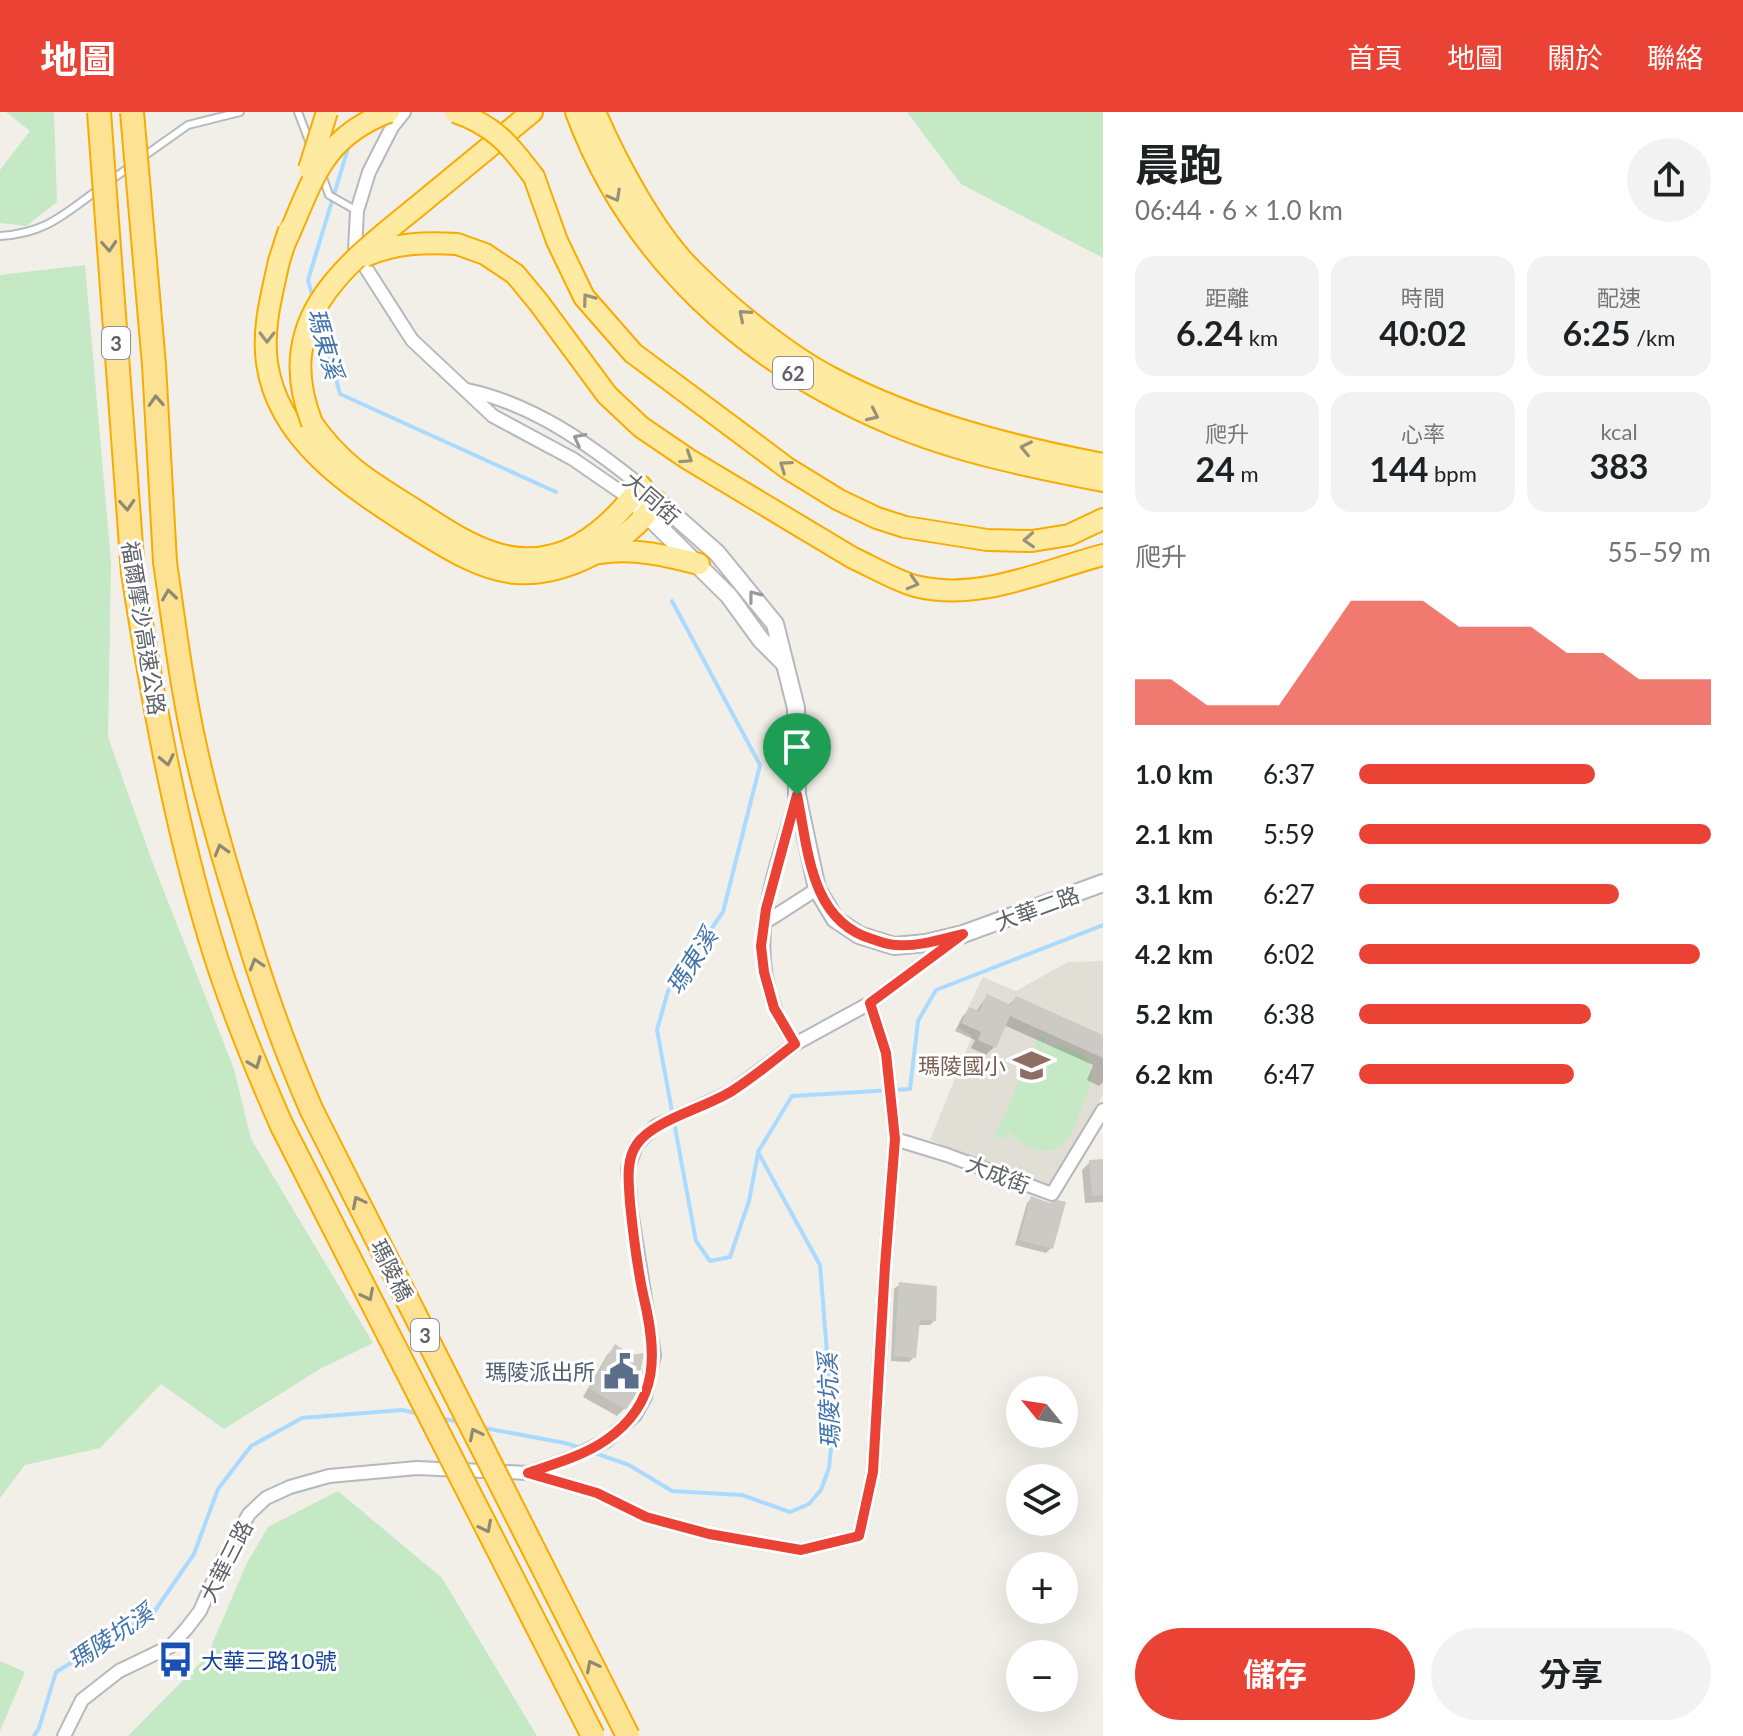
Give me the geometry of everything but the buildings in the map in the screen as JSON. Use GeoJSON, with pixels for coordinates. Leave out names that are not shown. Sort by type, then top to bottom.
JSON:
{"type":"FeatureCollection","features":[{"type":"Feature","properties":{"kind":"highway","name":"福爾摩沙高速公路"},"geometry":{"type":"LineString","coordinates":[[99,112],[133,573],[148,666],[187,856],[210,938],[234,1009],[282,1126]]}},
{"type":"Feature","properties":{"kind":"highway","name":"福爾摩沙高速公路"},"geometry":{"type":"LineString","coordinates":[[132,112],[154,365],[165,562],[196,749],[220,847],[244,924]]}},
{"type":"Feature","properties":{"kind":"highway"},"geometry":{"type":"LineString","coordinates":[[327,112],[282,252],[267,315],[267,363],[287,417],[316,456],[351,487],[432,539],[479,563],[514,573],[560,570],[637,526],[652,508]]}},
{"type":"Feature","properties":{"kind":"highway"},"geometry":{"type":"LineString","coordinates":[[282,252],[326,155],[366,120],[389,112]]}},
{"type":"Feature","properties":{"kind":"highway"},"geometry":{"type":"LineString","coordinates":[[455,112],[491,127],[534,177],[557,241],[584,297],[633,353],[787,468],[839,500],[905,527],[987,540],[1032,541],[1069,535],[1103,519]]}},
{"type":"Feature","properties":{"kind":"highway"},"geometry":{"type":"LineString","coordinates":[[532,112],[350,262],[320,300],[307,326],[301,348],[300,387],[312,423],[329,448],[359,475],[433,522],[498,554],[538,558],[584,544],[636,493]]}},
{"type":"Feature","properties":{"kind":"highway","name":"62"},"geometry":{"type":"LineString","coordinates":[[584,116],[615,157],[662,232],[692,270],[776,343],[832,378],[949,425],[1006,444],[1103,464]]}},
{"type":"Feature","properties":{"kind":"highway","name":"62"},"geometry":{"type":"LineString","coordinates":[[584,116],[618,204],[661,260],[704,304],[807,383],[893,425],[1009,462],[1103,481]]}},
{"type":"Feature","properties":{"kind":"highway"},"geometry":{"type":"LineString","coordinates":[[350,262],[387,247],[420,242],[457,244],[485,254],[515,274],[607,395],[641,427],[688,459],[853,558],[915,586],[947,590],[986,589],[1103,555]]}},
{"type":"Feature","properties":{"kind":"highway"},"geometry":{"type":"LineString","coordinates":[[591,554],[619,550],[655,552],[699,564]]}},
{"type":"Feature","properties":{"kind":"highway","name":"瑪陵橋"},"geometry":{"type":"LineString","coordinates":[[244,924],[270,1009],[312,1111],[628,1736]]}},
{"type":"Feature","properties":{"kind":"highway","name":"瑪陵橋"},"geometry":{"type":"LineString","coordinates":[[282,1126],[593,1736]]}},
{"type":"Feature","properties":{"kind":"street","name":"大同街"},"geometry":{"type":"LineString","coordinates":[[404,112],[392,127],[369,172],[357,211],[355,251],[412,340],[493,416],[636,493]]}},
{"type":"Feature","properties":{"kind":"street","name":"大同街"},"geometry":{"type":"LineString","coordinates":[[464,389],[500,397],[590,445],[652,508],[729,596],[761,640],[787,665]]}},
{"type":"Feature","properties":{"kind":"street","name":"大同街"},"geometry":{"type":"LineString","coordinates":[[652,508],[717,553],[775,624],[796,708],[797,795],[817,889]]}},
{"type":"Feature","properties":{"kind":"street"},"geometry":{"type":"LineString","coordinates":[[795,1044],[774,1008],[761,946],[764,923],[797,795]]}},
{"type":"Feature","properties":{"kind":"street","name":"大華二路"},"geometry":{"type":"LineString","coordinates":[[528,1473],[606,1441],[635,1415],[645,1397],[654,1355],[631,1211],[628,1169],[636,1145],[656,1126],[731,1092],[795,1044],[870,1003],[963,934],[1103,883]]}},
{"type":"Feature","properties":{"kind":"street"},"geometry":{"type":"LineString","coordinates":[[764,923],[817,889],[835,919],[859,935],[894,946],[926,943],[963,934]]}},
{"type":"Feature","properties":{"kind":"street"},"geometry":{"type":"LineString","coordinates":[[528,1473],[597,1493],[646,1517],[709,1534],[801,1550],[859,1536],[873,1472],[895,1139],[886,1053],[870,1003]]}},
{"type":"Feature","properties":{"kind":"street","name":"大成街"},"geometry":{"type":"LineString","coordinates":[[895,1139],[1052,1194],[1103,1110]]}},
{"type":"Feature","properties":{"kind":"street","name":"大華三路"},"geometry":{"type":"LineString","coordinates":[[64,1736],[82,1700],[119,1671],[171,1646],[194,1620],[249,1514],[266,1498],[290,1487],[329,1476],[359,1473],[417,1468],[528,1473]]}},
{"type":"Feature","properties":{"kind":"lane"},"geometry":{"type":"LineString","coordinates":[[0,236],[24,235],[46,227],[188,125],[240,112]]}},
{"type":"Feature","properties":{"kind":"lane"},"geometry":{"type":"LineString","coordinates":[[298,112],[329,195],[357,211]]}},
{"type":"Feature","properties":{"kind":"shaded area","name":"瑪陵國小"},"geometry":{"type":"Polygon","coordinates":[[[1103,961],[1103,1095],[1057,1182],[1040,1185],[930,1140],[972,1036],[958,1028],[983,977],[1016,991],[1068,962],[1103,961]]]}},
{"type":"Feature","properties":{"kind":"green space"},"geometry":{"type":"Polygon","coordinates":[[[6,112],[54,112],[57,202],[26,226],[0,223],[0,170],[30,131],[6,112]]]}},
{"type":"Feature","properties":{"kind":"green space"},"geometry":{"type":"Polygon","coordinates":[[[907,112],[1103,112],[1103,258],[961,184],[907,112]]]}},
{"type":"Feature","properties":{"kind":"green space"},"geometry":{"type":"Polygon","coordinates":[[[85,265],[111,562],[108,737],[152,861],[234,1069],[251,1139],[373,1343],[320,1369],[224,1429],[161,1384],[100,1448],[25,1465],[0,1498],[0,275],[85,265]]]}},
{"type":"Feature","properties":{"kind":"green space"},"geometry":{"type":"Polygon","coordinates":[[[1040,1035],[1046,1038],[1043,1047],[1060,1045],[1085,1056],[1091,1077],[1085,1101],[1067,1139],[1061,1146],[1045,1151],[1028,1147],[1008,1130],[1004,1140],[995,1136],[1040,1035]]]}},
{"type":"Feature","properties":{"kind":"green space"},"geometry":{"type":"Polygon","coordinates":[[[338,1491],[442,1578],[537,1736],[128,1736],[207,1656],[246,1565],[268,1527],[338,1491]]]}},
{"type":"Feature","properties":{"kind":"green space"},"geometry":{"type":"Polygon","coordinates":[[[0,1661],[25,1672],[0,1731],[0,1661]]]}},
{"type":"Feature","properties":{"kind":"waterway","name":"瑪東溪"},"geometry":{"type":"LineString","coordinates":[[313,298],[308,280],[349,145]]}},
{"type":"Feature","properties":{"kind":"waterway","name":"瑪東溪"},"geometry":{"type":"LineString","coordinates":[[320,321],[340,394],[556,492]]}},
{"type":"Feature","properties":{"kind":"waterway","name":"瑪東溪"},"geometry":{"type":"LineString","coordinates":[[672,601],[760,765],[723,912],[668,991],[657,1030],[696,1241],[710,1261],[730,1257],[749,1201],[758,1153]]}},
{"type":"Feature","properties":{"kind":"waterway","name":"瑪陵坑溪"},"geometry":{"type":"LineString","coordinates":[[592,1452],[629,1465],[672,1491],[742,1495],[790,1512],[809,1504],[821,1490],[829,1468],[833,1428],[820,1265],[758,1152],[792,1096],[910,1089],[918,1021],[936,990],[1103,925]]}},
{"type":"Feature","properties":{"kind":"waterway","name":"瑪陵坑溪"},"geometry":{"type":"LineString","coordinates":[[34,1736],[56,1672],[154,1612],[194,1554],[218,1489],[251,1446],[302,1418],[402,1410],[420,1414]]}},
{"type":"Feature","properties":{"kind":"waterway","name":"瑪陵坑溪"},"geometry":{"type":"LineString","coordinates":[[440,1418],[459,1422]]}},
{"type":"Feature","properties":{"kind":"waterway","name":"瑪陵坑溪"},"geometry":{"type":"LineString","coordinates":[[479,1427],[584,1449]]}},
{"type":"Feature","properties":{"kind":"place","name":"瑪陵國小"},"geometry":{"type":"Point","coordinates":[1032,1065]}},
{"type":"Feature","properties":{"kind":"place","name":"瑪陵派出所"},"geometry":{"type":"Point","coordinates":[621,1371]}},
{"type":"Feature","properties":{"kind":"place","name":"大華三路10號"},"geometry":{"type":"Point","coordinates":[175,1660]}},
{"type":"Feature","properties":{"kind":"route"},"geometry":{"type":"LineString","coordinates":[[797,795],[817,889],[835,919],[859,935],[894,946],[926,943],[963,934],[870,1003],[886,1053],[895,1139],[873,1472],[859,1536],[801,1550],[709,1534],[646,1517],[597,1493],[528,1473],[606,1441],[635,1415],[645,1397],[654,1355],[631,1211],[628,1169],[636,1145],[656,1126],[731,1092],[795,1044],[774,1008],[761,946],[766,909],[797,795]]}}]}
